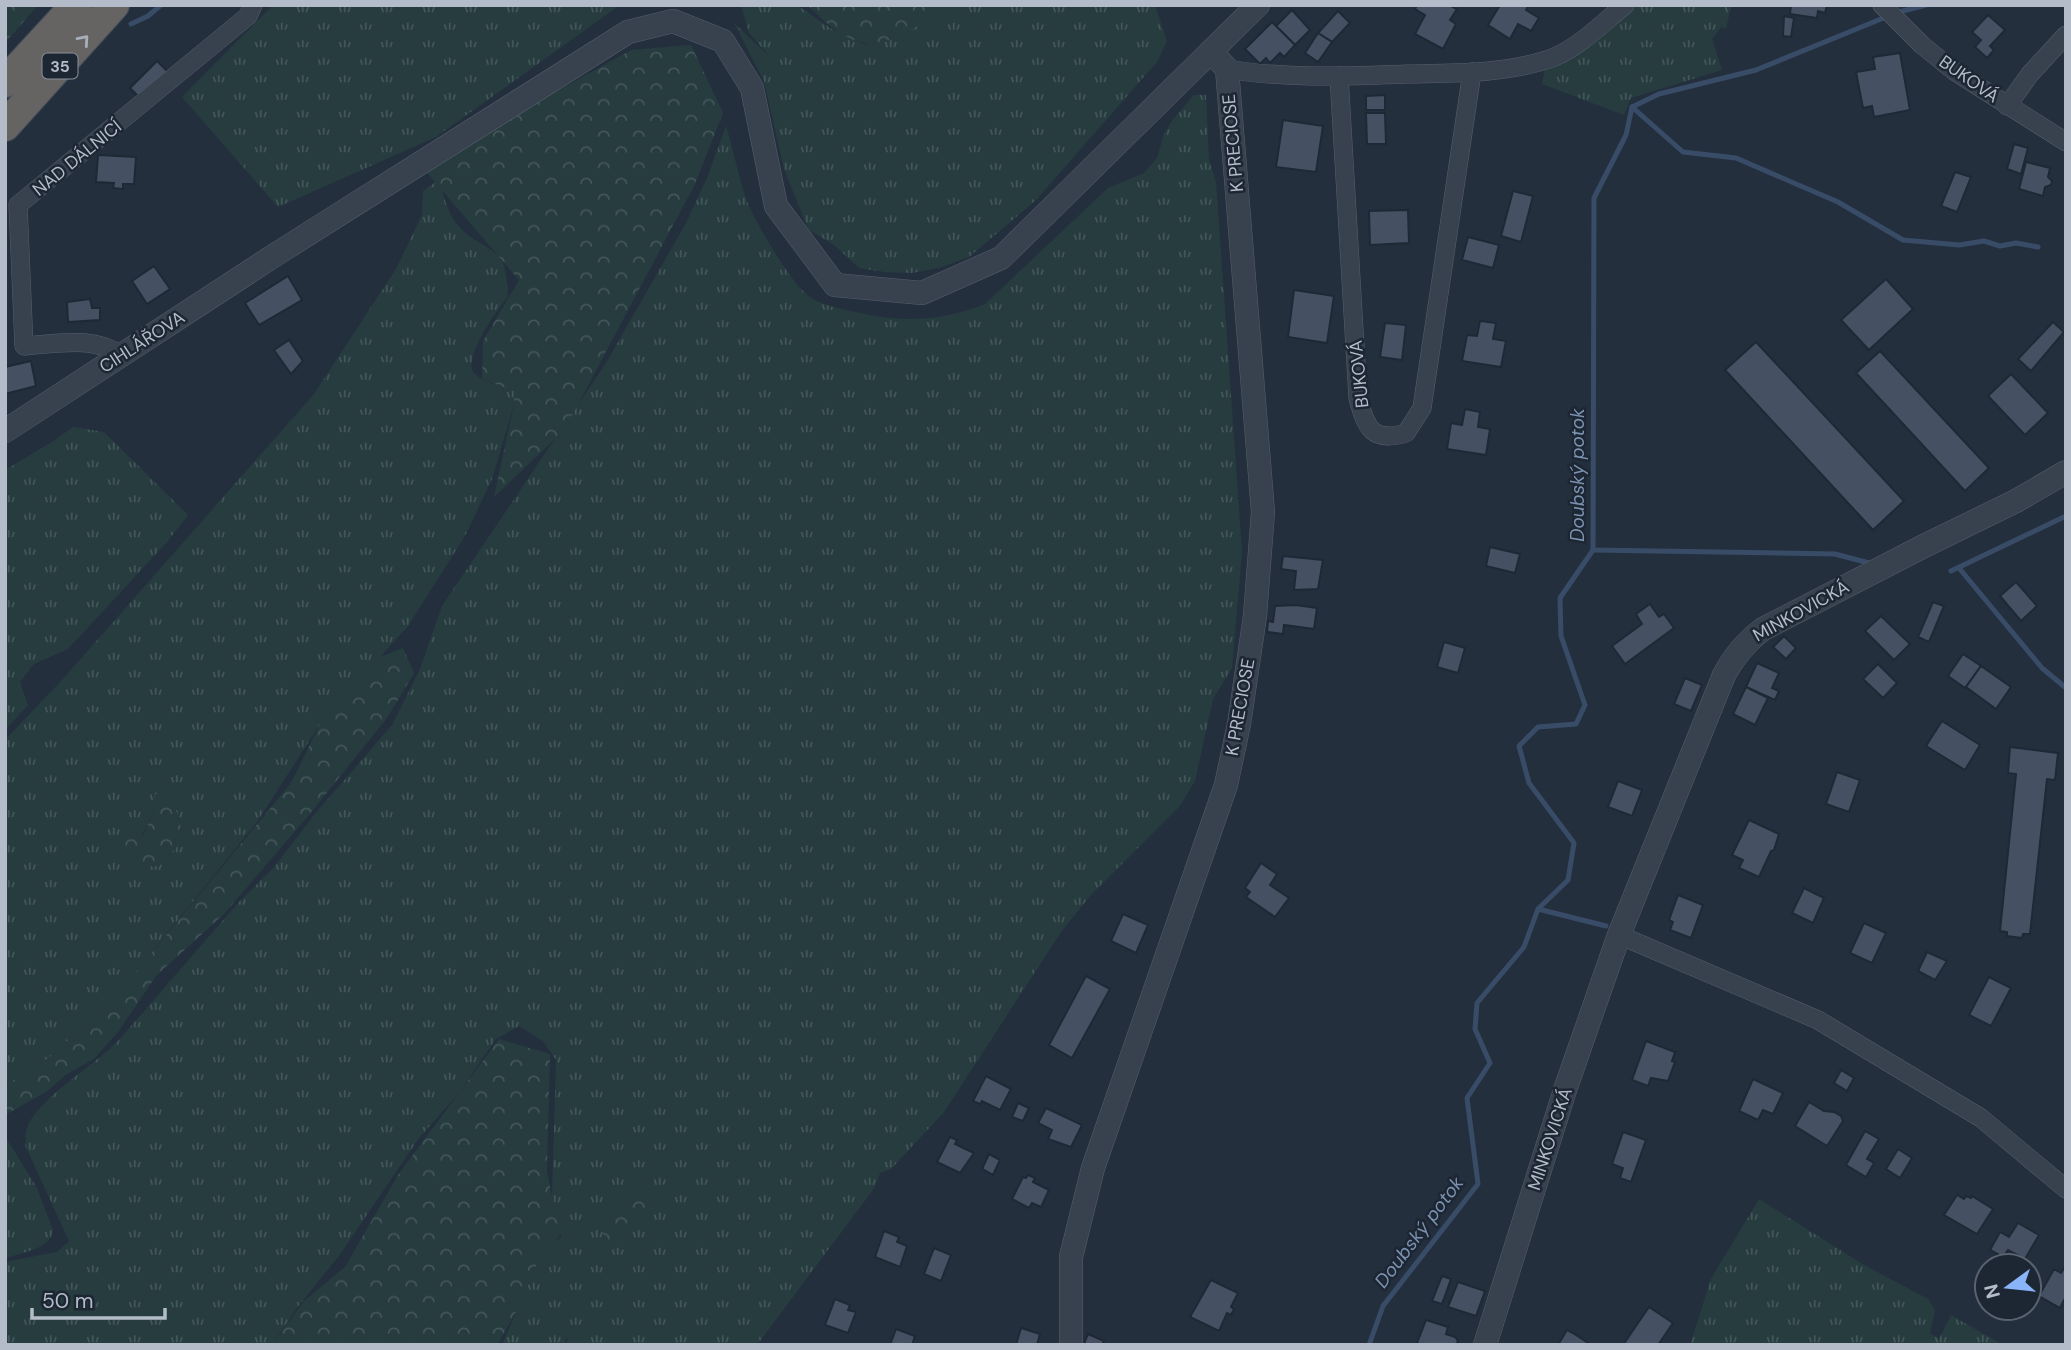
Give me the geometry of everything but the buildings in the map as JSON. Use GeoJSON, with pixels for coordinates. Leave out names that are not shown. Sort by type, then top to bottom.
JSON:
{"type":"FeatureCollection","features":[{"type":"Feature","properties":{"kind":"highway","name":"35"},"geometry":{"type":"LineString","coordinates":[[5,82],[76,5]]}},
{"type":"Feature","properties":{"kind":"highway","name":"35"},"geometry":{"type":"LineString","coordinates":[[5,126],[114,5]]}},
{"type":"Feature","properties":{"kind":"street","name":"NAD DÁLNICÍ"},"geometry":{"type":"LineString","coordinates":[[122,356],[111,348],[94,342],[24,346],[18,205],[248,16],[253,5]]}},
{"type":"Feature","properties":{"kind":"street","name":"CIHLÁŘOVA"},"geometry":{"type":"LineString","coordinates":[[5,431],[278,253],[628,32],[673,21],[723,41],[752,88],[776,206],[835,285],[922,293],[1000,258],[1258,5]]}},
{"type":"Feature","properties":{"kind":"street"},"geometry":{"type":"LineString","coordinates":[[1227,69],[1261,75],[1339,76],[1472,72],[1513,68],[1549,60],[1582,40],[1625,5]]}},
{"type":"Feature","properties":{"kind":"street","name":"BUKOVÁ"},"geometry":{"type":"LineString","coordinates":[[1882,5],[1954,71],[2066,142]]}},
{"type":"Feature","properties":{"kind":"street"},"geometry":{"type":"LineString","coordinates":[[2007,106],[2066,34]]}},
{"type":"Feature","properties":{"kind":"street","name":"K PRECIOSE"},"geometry":{"type":"LineString","coordinates":[[1072,1345],[1070,1257],[1093,1168],[1226,785],[1239,724],[1255,616],[1263,512],[1227,69],[1211,51]]}},
{"type":"Feature","properties":{"kind":"street","name":"BUKOVÁ"},"geometry":{"type":"LineString","coordinates":[[1339,76],[1358,398],[1364,420],[1376,435],[1390,438],[1406,433],[1422,408],[1472,72]]}},
{"type":"Feature","properties":{"kind":"street","name":"MINKOVICKÁ"},"geometry":{"type":"LineString","coordinates":[[1485,1345],[1565,1090],[1619,936],[1733,658],[1747,641],[1763,629],[1923,546],[2016,502],[2066,472]]}},
{"type":"Feature","properties":{"kind":"street"},"geometry":{"type":"LineString","coordinates":[[1619,936],[1818,1020],[1981,1118],[2066,1189]]}},
{"type":"Feature","properties":{"kind":"green space"},"geometry":{"type":"Polygon","coordinates":[[[5,5],[38,5],[5,43],[5,5]]]}},
{"type":"Feature","properties":{"kind":"green space"},"geometry":{"type":"Polygon","coordinates":[[[273,5],[620,5],[436,137],[278,207],[182,97],[273,5]]]}},
{"type":"Feature","properties":{"kind":"green space"},"geometry":{"type":"Polygon","coordinates":[[[741,5],[797,5],[832,29],[864,44],[885,41],[909,30],[948,5],[1155,5],[1167,41],[1157,62],[1035,201],[969,257],[939,268],[912,273],[885,272],[859,268],[834,245],[808,229],[784,169],[764,81],[734,23],[771,58],[749,33],[741,5]]]}},
{"type":"Feature","properties":{"kind":"green space"},"geometry":{"type":"Polygon","coordinates":[[[807,5],[948,5],[897,37],[865,43],[848,38],[826,23],[807,5]]]}},
{"type":"Feature","properties":{"kind":"green space"},"geometry":{"type":"Polygon","coordinates":[[[1637,5],[1731,5],[1726,29],[1721,27],[1712,39],[1722,70],[1631,98],[1624,115],[1542,84],[1545,68],[1581,53],[1637,5]]]}},
{"type":"Feature","properties":{"kind":"green space"},"geometry":{"type":"Polygon","coordinates":[[[691,45],[723,113],[695,184],[560,434],[494,497],[514,404],[514,391],[482,379],[483,341],[519,280],[441,189],[440,180],[435,182],[422,166],[631,50],[691,45]]]}},
{"type":"Feature","properties":{"kind":"green space"},"geometry":{"type":"Polygon","coordinates":[[[1194,95],[1206,95],[1209,160],[1216,182],[1242,552],[1232,668],[1213,699],[1195,781],[1179,807],[1090,896],[1061,932],[944,1112],[891,1169],[880,1173],[875,1187],[757,1345],[566,1345],[568,1338],[565,1339],[565,1345],[502,1345],[540,1257],[561,1237],[560,1219],[552,1197],[556,1060],[543,1041],[519,1026],[496,1039],[458,1094],[419,1138],[341,1253],[297,1308],[272,1345],[5,1345],[5,1262],[57,1252],[69,1241],[25,1145],[26,1130],[33,1117],[54,1094],[118,1041],[239,902],[275,866],[314,815],[392,725],[420,669],[442,606],[606,363],[686,223],[707,178],[726,126],[744,193],[752,212],[782,264],[805,293],[821,303],[844,309],[880,317],[911,319],[956,314],[985,304],[1108,188],[1144,173],[1157,158],[1164,134],[1171,122],[1194,95]]]}},
{"type":"Feature","properties":{"kind":"green space"},"geometry":{"type":"Polygon","coordinates":[[[440,179],[444,197],[455,221],[466,234],[498,255],[505,271],[508,296],[477,345],[472,366],[474,373],[482,379],[514,391],[514,404],[492,479],[465,536],[408,626],[320,724],[257,822],[139,968],[86,1024],[49,1058],[5,1085],[5,740],[63,679],[314,394],[396,269],[422,215],[423,191],[440,179]],[[156,807],[141,837],[159,866],[183,840],[179,817],[156,807]]]}},
{"type":"Feature","properties":{"kind":"green space"},"geometry":{"type":"Polygon","coordinates":[[[73,427],[104,432],[188,515],[168,541],[68,649],[34,664],[20,682],[28,705],[5,730],[5,470],[73,427]]]}},
{"type":"Feature","properties":{"kind":"green space"},"geometry":{"type":"Polygon","coordinates":[[[403,648],[414,673],[387,718],[309,815],[224,914],[156,976],[118,1032],[94,1059],[67,1074],[46,1092],[5,1115],[5,1085],[49,1058],[86,1024],[139,968],[291,783],[320,724],[380,657],[403,648]]]}},
{"type":"Feature","properties":{"kind":"green space"},"geometry":{"type":"Polygon","coordinates":[[[167,790],[179,817],[183,840],[159,866],[126,868],[118,853],[124,839],[142,837],[156,807],[154,795],[167,790]]]}},
{"type":"Feature","properties":{"kind":"green space"},"geometry":{"type":"Polygon","coordinates":[[[499,1039],[550,1054],[547,1171],[560,1219],[561,1233],[556,1242],[540,1257],[519,1307],[497,1345],[272,1345],[304,1301],[345,1267],[398,1175],[499,1039]]]}},
{"type":"Feature","properties":{"kind":"green space"},"geometry":{"type":"Polygon","coordinates":[[[5,1136],[37,1188],[53,1230],[47,1242],[41,1246],[5,1258],[5,1136]]]}},
{"type":"Feature","properties":{"kind":"green space"},"geometry":{"type":"Polygon","coordinates":[[[639,1183],[666,1205],[611,1250],[598,1223],[639,1183]]]}},
{"type":"Feature","properties":{"kind":"green space"},"geometry":{"type":"Polygon","coordinates":[[[1759,1199],[1864,1265],[1928,1299],[1935,1310],[1930,1333],[1939,1339],[1951,1315],[2003,1345],[1690,1345],[1711,1279],[1759,1199]]]}},
{"type":"Feature","properties":{"kind":"waterway"},"geometry":{"type":"LineString","coordinates":[[131,24],[148,16],[161,5]]}},
{"type":"Feature","properties":{"kind":"waterway","name":"Doubský potok"},"geometry":{"type":"LineString","coordinates":[[1899,12],[1926,5]]}},
{"type":"Feature","properties":{"kind":"waterway","name":"Doubský potok"},"geometry":{"type":"LineString","coordinates":[[1369,1345],[1383,1306],[1478,1184],[1467,1098],[1490,1063],[1475,1029],[1477,1003],[1524,947],[1538,909],[1568,880],[1574,843],[1529,783],[1519,746],[1538,727],[1576,724],[1585,705],[1561,636],[1560,598],[1593,550],[1594,198],[1626,135],[1632,107],[1659,94],[1756,70],[1886,17]]}},
{"type":"Feature","properties":{"kind":"waterway"},"geometry":{"type":"LineString","coordinates":[[1632,107],[1683,152],[1736,158],[1838,202],[1903,240],[1959,245],[1984,241],[2000,246],[2016,243],[2038,247]]}},
{"type":"Feature","properties":{"kind":"waterway"},"geometry":{"type":"LineString","coordinates":[[1951,571],[2066,516]]}},
{"type":"Feature","properties":{"kind":"waterway"},"geometry":{"type":"LineString","coordinates":[[1593,550],[1835,554],[1869,563]]}},
{"type":"Feature","properties":{"kind":"waterway"},"geometry":{"type":"LineString","coordinates":[[1959,568],[2042,668],[2066,688]]}},
{"type":"Feature","properties":{"kind":"waterway"},"geometry":{"type":"LineString","coordinates":[[1538,909],[1606,926]]}}]}
